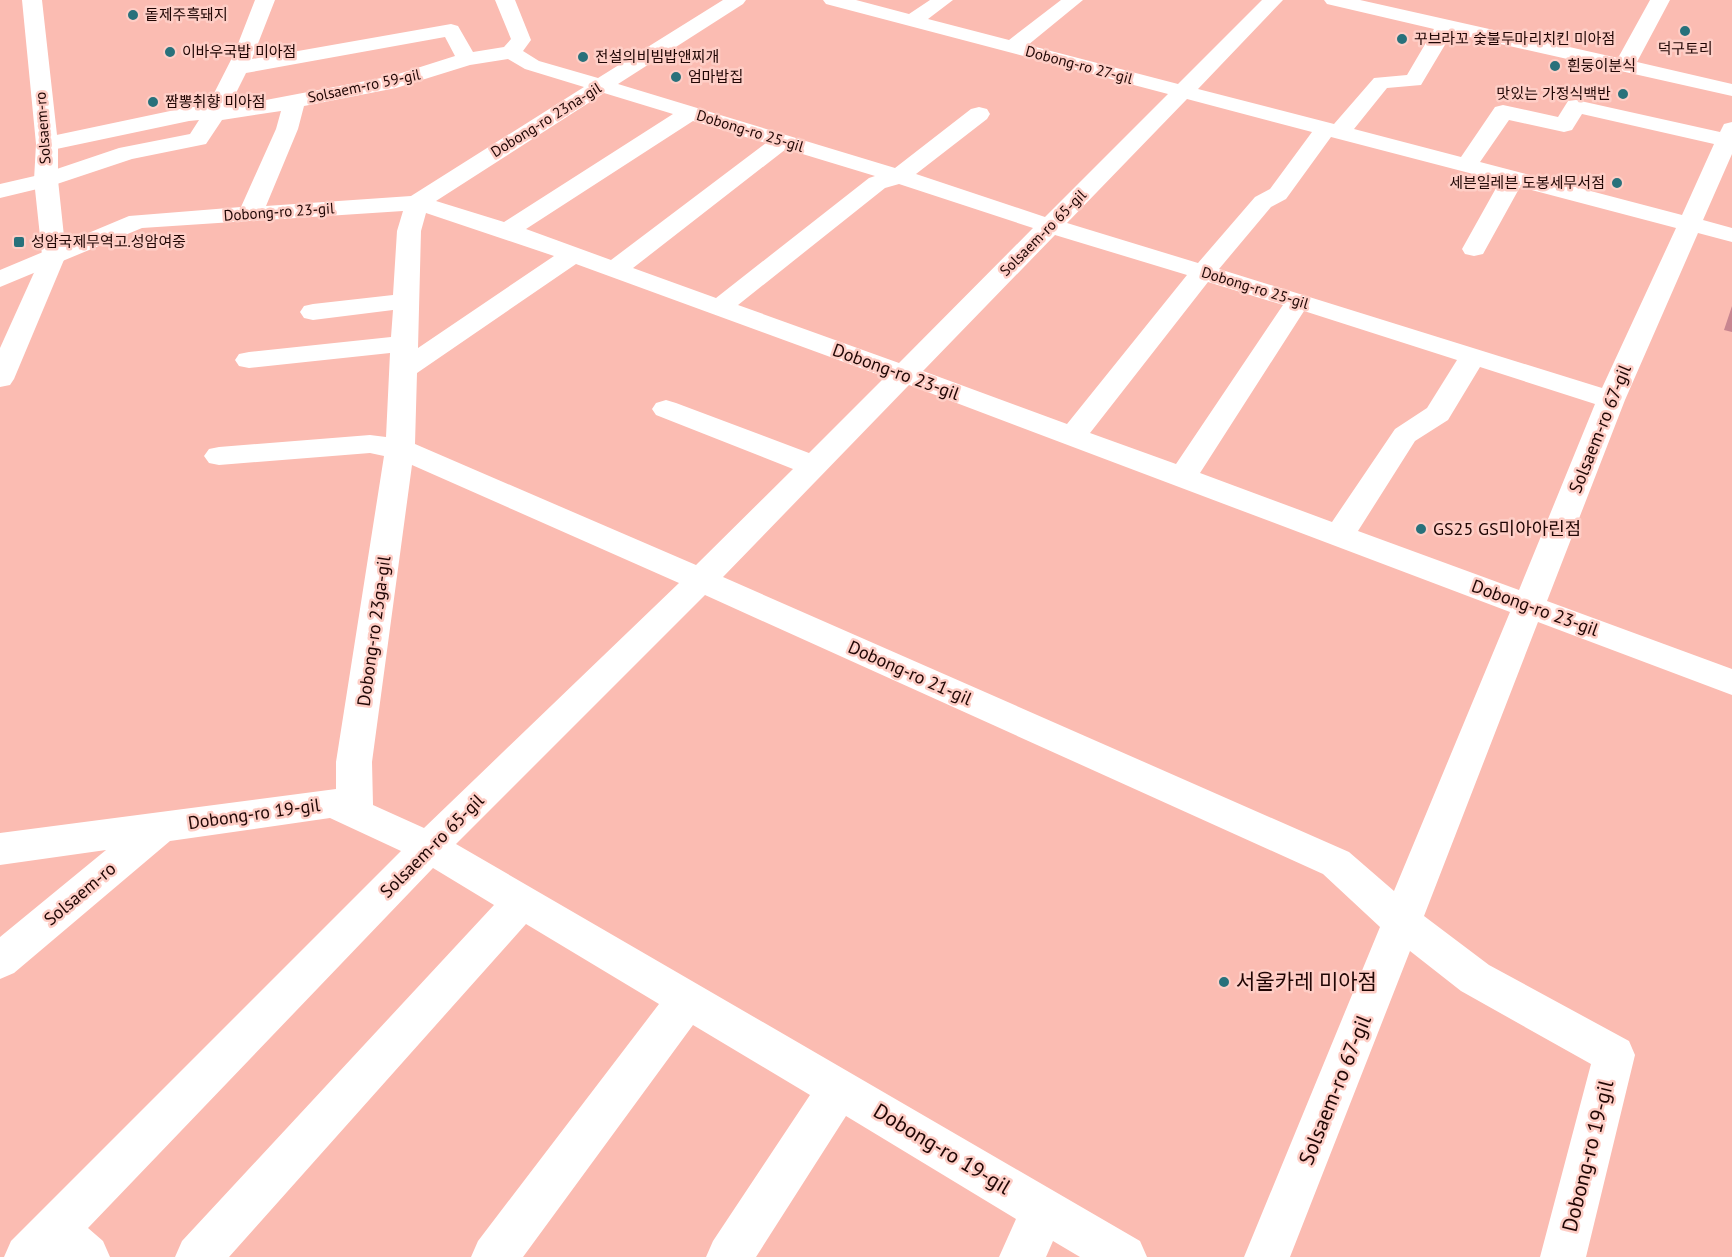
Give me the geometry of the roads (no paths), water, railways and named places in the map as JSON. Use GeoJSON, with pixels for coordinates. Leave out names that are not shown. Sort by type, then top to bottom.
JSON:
{"type":"FeatureCollection","features":[{"type":"Feature","properties":{"kind":"street","name":"Solsaem-ro"},"geometry":{"type":"LineString","coordinates":[[0,380],[54,255],[46,180],[47,144],[32,0]]}},
{"type":"Feature","properties":{"kind":"street"},"geometry":{"type":"LineString","coordinates":[[0,191],[46,180],[127,153],[198,139],[208,126],[244,58],[264,0]]}},
{"type":"Feature","properties":{"kind":"street"},"geometry":{"type":"LineString","coordinates":[[505,0],[521,40],[511,52],[532,65],[600,86]]}},
{"type":"Feature","properties":{"kind":"street","name":"Dobong-ro 23na-gil"},"geometry":{"type":"LineString","coordinates":[[417,203],[736,0]]}},
{"type":"Feature","properties":{"kind":"street","name":"Dobong-ro 27-gil"},"geometry":{"type":"LineString","coordinates":[[833,0],[863,3],[912,21],[1732,235]]}},
{"type":"Feature","properties":{"kind":"street"},"geometry":{"type":"LineString","coordinates":[[912,21],[943,0]]}},
{"type":"Feature","properties":{"kind":"street"},"geometry":{"type":"LineString","coordinates":[[1012,47],[1073,0]]}},
{"type":"Feature","properties":{"kind":"street","name":"Solsaem-ro 65-gil"},"geometry":{"type":"LineString","coordinates":[[56,1248],[429,847],[701,580],[1274,0]]}},
{"type":"Feature","properties":{"kind":"street"},"geometry":{"type":"LineString","coordinates":[[1334,0],[1732,90]]}},
{"type":"Feature","properties":{"kind":"street"},"geometry":{"type":"LineString","coordinates":[[1625,66],[1660,0]]}},
{"type":"Feature","properties":{"kind":"street"},"geometry":{"type":"LineString","coordinates":[[1072,437],[1203,272],[1263,202],[1278,194],[1332,131],[1381,82],[1414,81],[1446,25]]}},
{"type":"Feature","properties":{"kind":"street"},"geometry":{"type":"LineString","coordinates":[[237,68],[451,30],[467,59]]}},
{"type":"Feature","properties":{"kind":"street","name":"Solsaem-ro 59-gil"},"geometry":{"type":"LineString","coordinates":[[47,144],[189,114],[234,112],[396,82],[467,59],[511,52]]}},
{"type":"Feature","properties":{"kind":"street","name":"Dobong-ro 25-gil"},"geometry":{"type":"LineString","coordinates":[[600,86],[899,176],[1050,226],[1298,301],[1611,400]]}},
{"type":"Feature","properties":{"kind":"street","name":"Solsaem-ro 59-gil"},"geometry":{"type":"LineString","coordinates":[[250,214],[287,129],[294,101]]}},
{"type":"Feature","properties":{"kind":"street","name":"Solsaem-ro 67-gil"},"geometry":{"type":"LineString","coordinates":[[1267,1257],[1611,400],[1729,135],[1576,106],[1564,125],[1503,112],[1466,166]]}},
{"type":"Feature","properties":{"kind":"street"},"geometry":{"type":"LineString","coordinates":[[507,231],[690,113]]}},
{"type":"Feature","properties":{"kind":"street"},"geometry":{"type":"LineString","coordinates":[[719,308],[877,183],[899,176],[979,114]]}},
{"type":"Feature","properties":{"kind":"street"},"geometry":{"type":"LineString","coordinates":[[614,270],[782,141]]}},
{"type":"Feature","properties":{"kind":"street"},"geometry":{"type":"LineString","coordinates":[[1474,249],[1513,178]]}},
{"type":"Feature","properties":{"kind":"street","name":"Dobong-ro 23-gil"},"geometry":{"type":"LineString","coordinates":[[54,255],[138,221],[417,203],[507,231],[904,374],[1181,479],[1529,605],[1732,682]]}},
{"type":"Feature","properties":{"kind":"street","name":"Dobong-ro 23ga-gil"},"geometry":{"type":"LineString","coordinates":[[356,813],[354,762],[400,449],[409,231],[417,203]]}},
{"type":"Feature","properties":{"kind":"street"},"geometry":{"type":"LineString","coordinates":[[0,279],[54,255]]}},
{"type":"Feature","properties":{"kind":"street"},"geometry":{"type":"LineString","coordinates":[[249,360],[404,357],[573,255]]}},
{"type":"Feature","properties":{"kind":"street"},"geometry":{"type":"LineString","coordinates":[[313,312],[406,301]]}},
{"type":"Feature","properties":{"kind":"street"},"geometry":{"type":"LineString","coordinates":[[1181,479],[1298,301]]}},
{"type":"Feature","properties":{"kind":"street"},"geometry":{"type":"LineString","coordinates":[[1338,537],[1405,435],[1438,414],[1473,356]]}},
{"type":"Feature","properties":{"kind":"street"},"geometry":{"type":"LineString","coordinates":[[666,409],[814,466]]}},
{"type":"Feature","properties":{"kind":"street"},"geometry":{"type":"LineString","coordinates":[[219,456],[370,444],[400,449]]}},
{"type":"Feature","properties":{"kind":"street","name":"Dobong-ro 21-gil"},"geometry":{"type":"LineString","coordinates":[[400,449],[701,580],[1336,863],[1403,923]]}},
{"type":"Feature","properties":{"kind":"street","name":"Dobong-ro 19-gil"},"geometry":{"type":"LineString","coordinates":[[0,849],[333,803],[429,847],[1124,1257]]}},
{"type":"Feature","properties":{"kind":"street","name":"Solsaem-ro"},"geometry":{"type":"LineString","coordinates":[[0,961],[160,827]]}},
{"type":"Feature","properties":{"kind":"street"},"geometry":{"type":"LineString","coordinates":[[198,1257],[522,902]]}},
{"type":"Feature","properties":{"kind":"street","name":"Dobong-ro 19-gil"},"geometry":{"type":"LineString","coordinates":[[1403,923],[1475,978],[1614,1055],[1563,1257]]}},
{"type":"Feature","properties":{"kind":"street"},"geometry":{"type":"LineString","coordinates":[[494,1257],[687,1000]]}},
{"type":"Feature","properties":{"kind":"street"},"geometry":{"type":"LineString","coordinates":[[729,1257],[839,1089]]}},
{"type":"Feature","properties":{"kind":"street"},"geometry":{"type":"LineString","coordinates":[[1022,1257],[1044,1210]]}},
{"type":"Feature","properties":{"kind":"place","name":"돝제주흑돼지"},"geometry":{"type":"Point","coordinates":[133,15]}},
{"type":"Feature","properties":{"kind":"place","name":"덕구토리"},"geometry":{"type":"Point","coordinates":[1685,31]}},
{"type":"Feature","properties":{"kind":"place","name":"꾸브라꼬 숯불두마리치킨 미아점"},"geometry":{"type":"Point","coordinates":[1402,39]}},
{"type":"Feature","properties":{"kind":"place","name":"이바우국밥 미아점"},"geometry":{"type":"Point","coordinates":[170,52]}},
{"type":"Feature","properties":{"kind":"place","name":"전설의비빔밥앤찌개"},"geometry":{"type":"Point","coordinates":[583,57]}},
{"type":"Feature","properties":{"kind":"place","name":"흰둥이분식"},"geometry":{"type":"Point","coordinates":[1555,66]}},
{"type":"Feature","properties":{"kind":"place","name":"엄마밥집"},"geometry":{"type":"Point","coordinates":[676,77]}},
{"type":"Feature","properties":{"kind":"place","name":"맛있는 가정식백반"},"geometry":{"type":"Point","coordinates":[1623,94]}},
{"type":"Feature","properties":{"kind":"place","name":"짬뽕취향 미아점"},"geometry":{"type":"Point","coordinates":[153,102]}},
{"type":"Feature","properties":{"kind":"place","name":"세븐일레븐 도봉세무서점"},"geometry":{"type":"Point","coordinates":[1617,183]}},
{"type":"Feature","properties":{"kind":"place","name":"성암국제무역고.성암여중"},"geometry":{"type":"Point","coordinates":[19,242]}},
{"type":"Feature","properties":{"kind":"place","name":"GS25 GS미아아린점"},"geometry":{"type":"Point","coordinates":[1421,529]}},
{"type":"Feature","properties":{"kind":"place","name":"서울카레 미아점"},"geometry":{"type":"Point","coordinates":[1224,982]}}]}
